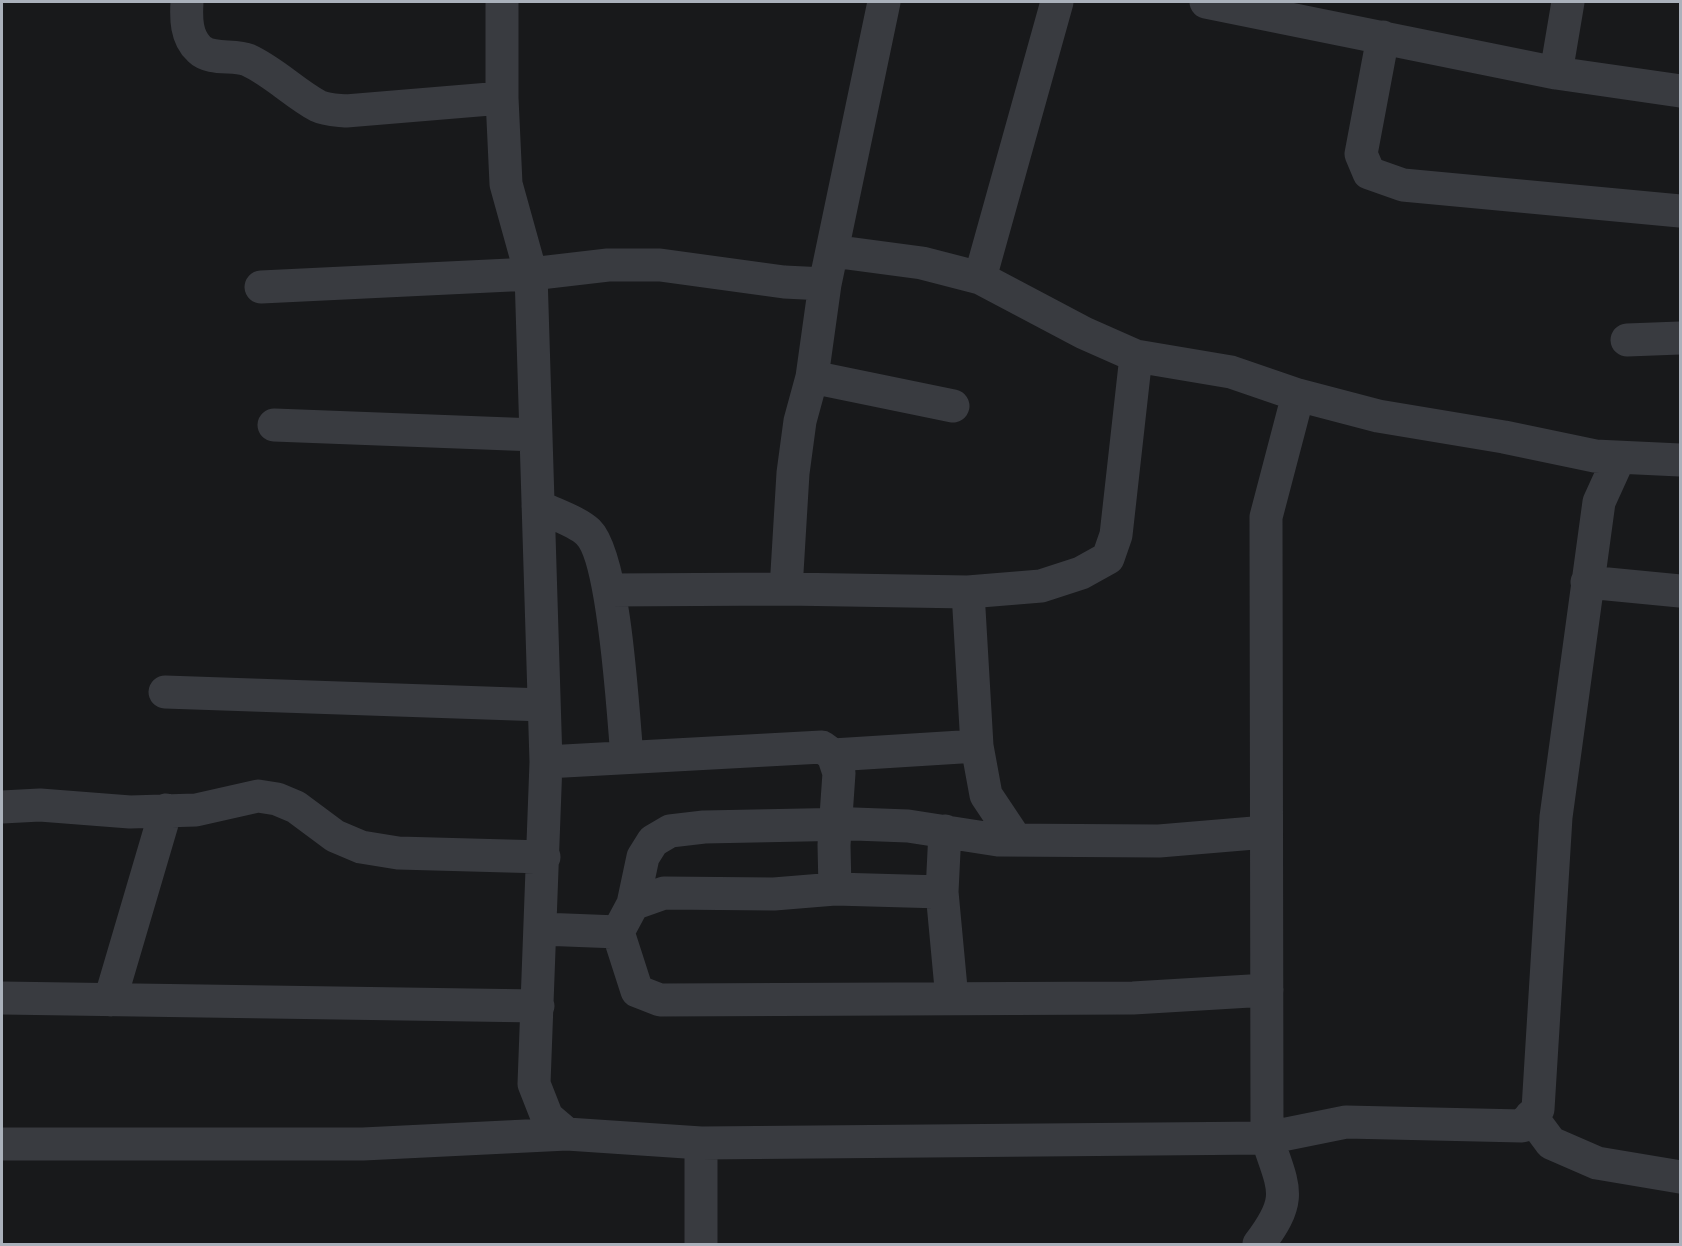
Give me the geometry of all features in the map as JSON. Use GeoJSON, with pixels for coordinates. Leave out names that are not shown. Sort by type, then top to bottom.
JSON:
{"type":"FeatureCollection","features":[{"type":"Feature","properties":{"kind":"street"},"geometry":{"type":"LineString","coordinates":[[188,2],[186,18],[190,38],[201,51],[216,56],[242,57],[261,66],[320,107],[346,111],[502,98]]}},
{"type":"Feature","properties":{"kind":"street"},"geometry":{"type":"LineString","coordinates":[[502,2],[502,98],[506,184],[531,274],[546,762],[534,1084],[547,1117],[567,1134]]}},
{"type":"Feature","properties":{"kind":"street"},"geometry":{"type":"LineString","coordinates":[[786,589],[793,473],[800,421],[812,377],[825,284],[884,2]]}},
{"type":"Feature","properties":{"kind":"street"},"geometry":{"type":"LineString","coordinates":[[980,278],[1057,2]]}},
{"type":"Feature","properties":{"kind":"street"},"geometry":{"type":"LineString","coordinates":[[1206,2],[1556,73],[1680,91]]}},
{"type":"Feature","properties":{"kind":"street"},"geometry":{"type":"LineString","coordinates":[[1556,73],[1568,2]]}},
{"type":"Feature","properties":{"kind":"street"},"geometry":{"type":"LineString","coordinates":[[1383,37],[1361,154],[1370,173],[1403,185],[1680,212]]}},
{"type":"Feature","properties":{"kind":"street"},"geometry":{"type":"LineString","coordinates":[[832,251],[922,263],[980,278],[1084,333],[1136,356],[1231,372],[1298,395],[1378,416],[1504,437],[1595,456],[1680,460]]}},
{"type":"Feature","properties":{"kind":"street"},"geometry":{"type":"LineString","coordinates":[[261,287],[531,274],[608,265],[660,265],[784,282],[825,284]]}},
{"type":"Feature","properties":{"kind":"street"},"geometry":{"type":"LineString","coordinates":[[1627,340],[1680,338]]}},
{"type":"Feature","properties":{"kind":"street"},"geometry":{"type":"LineString","coordinates":[[609,590],[786,589],[968,592],[1041,586],[1081,573],[1108,558],[1116,535],[1136,356]]}},
{"type":"Feature","properties":{"kind":"street"},"geometry":{"type":"LineString","coordinates":[[812,377],[953,406]]}},
{"type":"Feature","properties":{"kind":"street"},"geometry":{"type":"LineString","coordinates":[[1259,1245],[1275,1223],[1285,1192],[1267,1138],[1266,517],[1298,395]]}},
{"type":"Feature","properties":{"kind":"street"},"geometry":{"type":"LineString","coordinates":[[274,425],[536,435]]}},
{"type":"Feature","properties":{"kind":"street"},"geometry":{"type":"LineString","coordinates":[[2,1144],[363,1144],[567,1134],[701,1143],[1267,1138],[1346,1122],[1522,1126],[1538,1108],[1556,817],[1587,582],[1599,502],[1619,458]]}},
{"type":"Feature","properties":{"kind":"street"},"geometry":{"type":"LineString","coordinates":[[538,506],[587,531],[600,551],[609,590],[627,757]]}},
{"type":"Feature","properties":{"kind":"street"},"geometry":{"type":"LineString","coordinates":[[1587,582],[1680,591]]}},
{"type":"Feature","properties":{"kind":"street"},"geometry":{"type":"LineString","coordinates":[[968,592],[977,746],[986,795],[1016,840]]}},
{"type":"Feature","properties":{"kind":"street"},"geometry":{"type":"LineString","coordinates":[[165,692],[544,705]]}},
{"type":"Feature","properties":{"kind":"street"},"geometry":{"type":"LineString","coordinates":[[833,755],[977,746]]}},
{"type":"Feature","properties":{"kind":"street"},"geometry":{"type":"LineString","coordinates":[[546,762],[822,747],[833,755],[838,773],[837,825],[834,845],[835,889]]}},
{"type":"Feature","properties":{"kind":"street"},"geometry":{"type":"LineString","coordinates":[[2,807],[40,805],[130,812],[196,810],[258,796],[277,799],[296,807],[335,836],[361,847],[398,853],[544,857]]}},
{"type":"Feature","properties":{"kind":"street"},"geometry":{"type":"LineString","coordinates":[[110,1000],[166,810]]}},
{"type":"Feature","properties":{"kind":"street"},"geometry":{"type":"LineString","coordinates":[[1266,832],[1159,841],[998,840],[908,826],[837,825],[670,831],[653,841],[643,857],[633,904],[618,932],[637,992],[660,1000],[1133,998],[1267,990]]}},
{"type":"Feature","properties":{"kind":"street"},"geometry":{"type":"LineString","coordinates":[[945,831],[942,892],[952,999]]}},
{"type":"Feature","properties":{"kind":"street"},"geometry":{"type":"LineString","coordinates":[[633,904],[664,893],[774,894],[835,889],[942,892]]}},
{"type":"Feature","properties":{"kind":"street"},"geometry":{"type":"LineString","coordinates":[[541,929],[618,932]]}},
{"type":"Feature","properties":{"kind":"street"},"geometry":{"type":"LineString","coordinates":[[2,998],[538,1006]]}},
{"type":"Feature","properties":{"kind":"street"},"geometry":{"type":"LineString","coordinates":[[1531,1116],[1551,1143],[1597,1163],[1680,1177]]}},
{"type":"Feature","properties":{"kind":"street"},"geometry":{"type":"LineString","coordinates":[[701,1143],[701,1245]]}}]}
